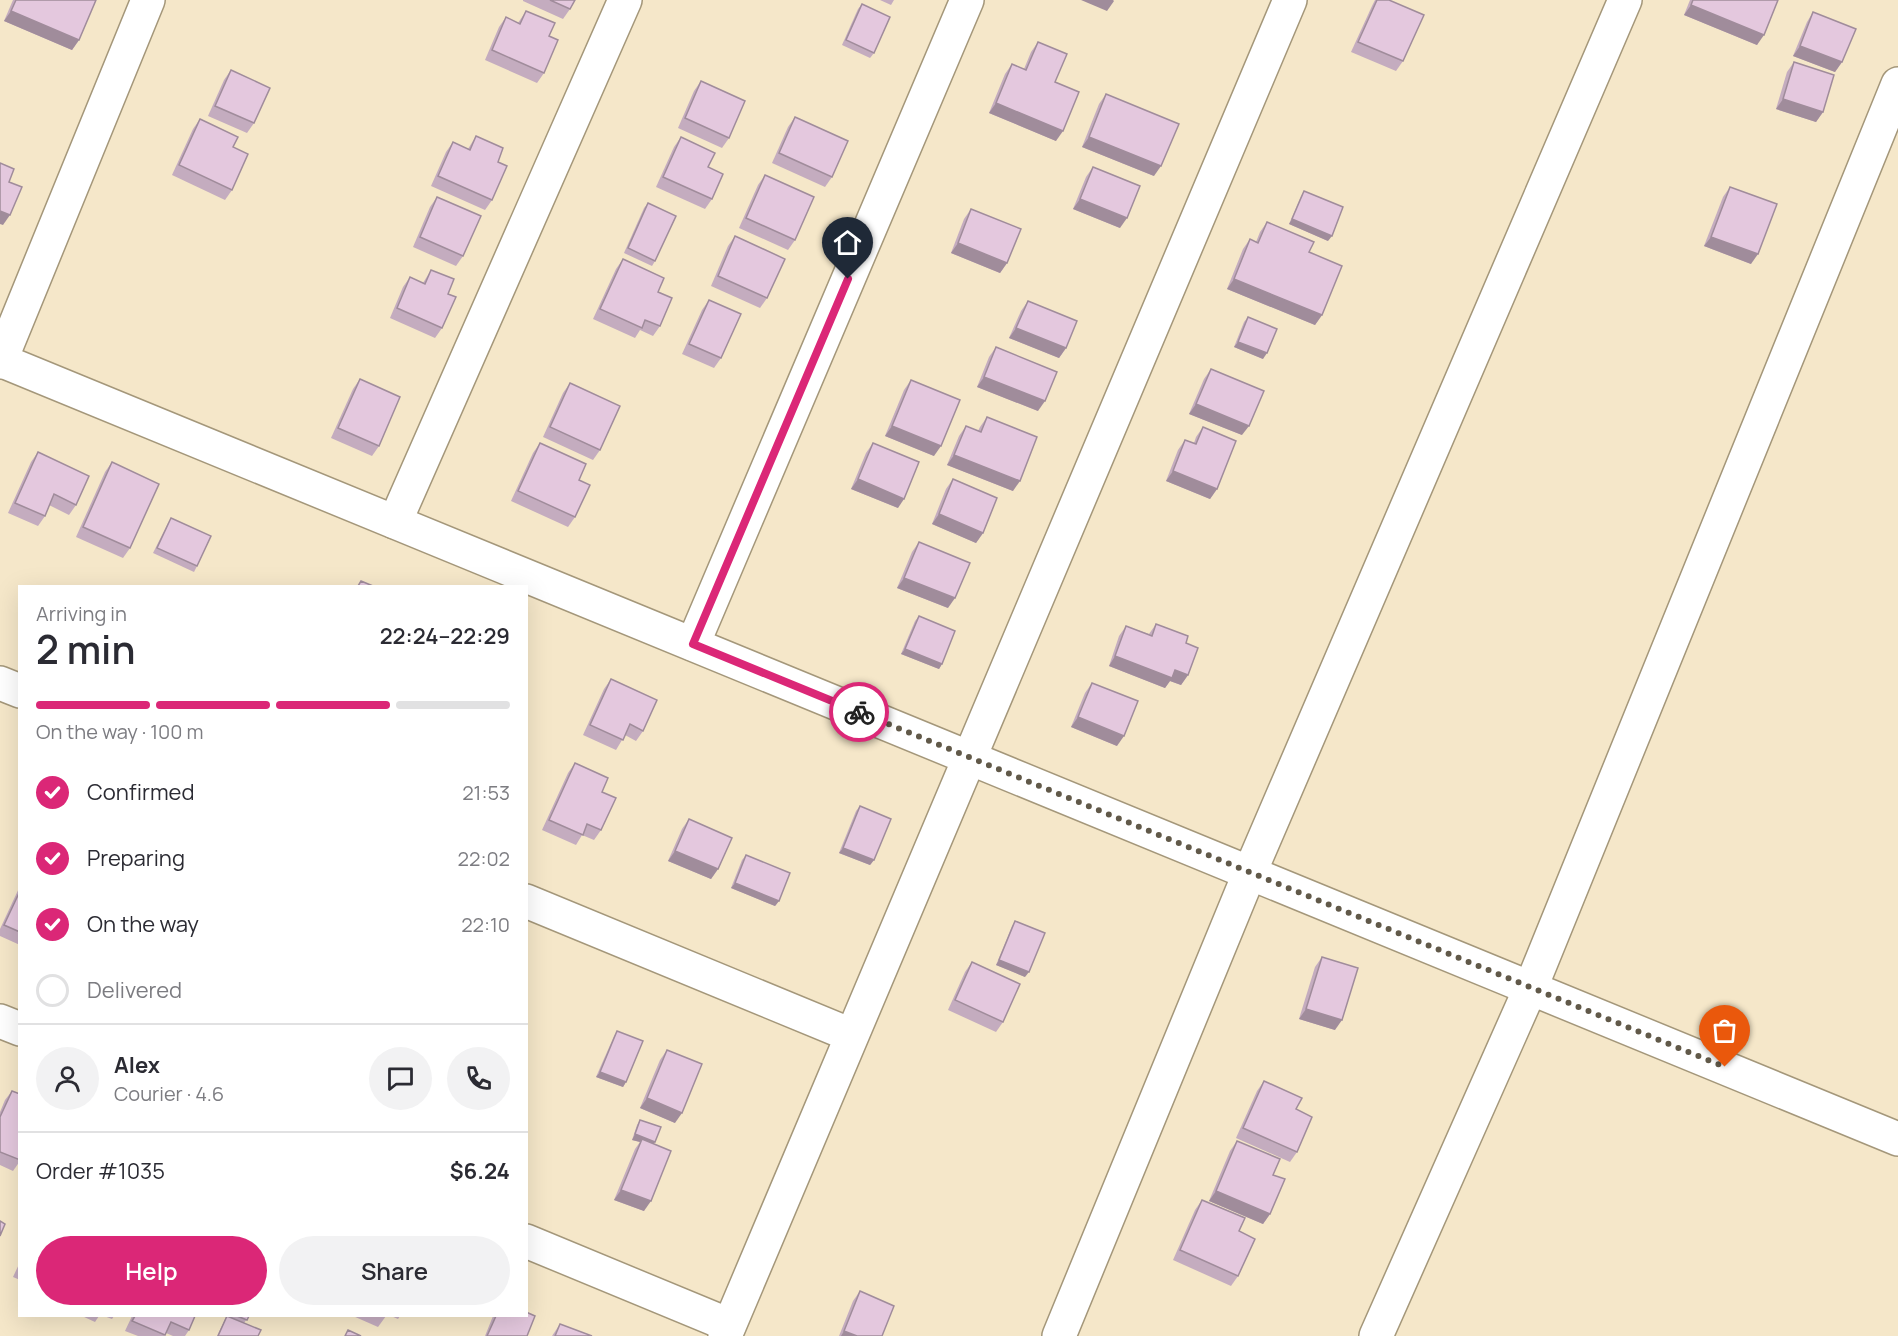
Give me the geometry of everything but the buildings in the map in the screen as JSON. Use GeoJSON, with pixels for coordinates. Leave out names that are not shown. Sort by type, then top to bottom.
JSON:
{"type":"FeatureCollection","features":[{"type":"Feature","properties":{"kind":"street"},"geometry":{"type":"LineString","coordinates":[[148,0],[0,361],[1898,1139]]}},
{"type":"Feature","properties":{"kind":"street"},"geometry":{"type":"LineString","coordinates":[[395,522],[625,0]]}},
{"type":"Feature","properties":{"kind":"street"},"geometry":{"type":"LineString","coordinates":[[693,644],[967,0]]}},
{"type":"Feature","properties":{"kind":"street"},"geometry":{"type":"LineString","coordinates":[[528,1242],[727,1331],[1290,0]]}},
{"type":"Feature","properties":{"kind":"street"},"geometry":{"type":"LineString","coordinates":[[1059,1336],[1250,872],[1625,0]]}},
{"type":"Feature","properties":{"kind":"street"},"geometry":{"type":"LineString","coordinates":[[1376,1336],[1531,987],[1898,84]]}},
{"type":"Feature","properties":{"kind":"street"},"geometry":{"type":"LineString","coordinates":[[0,683],[18,690]]}},
{"type":"Feature","properties":{"kind":"street"},"geometry":{"type":"LineString","coordinates":[[528,902],[851,1035]]}},
{"type":"Feature","properties":{"kind":"street"},"geometry":{"type":"LineString","coordinates":[[0,1021],[18,1028]]}},
{"type":"Feature","properties":{"kind":"way so far"},"geometry":{"type":"LineString","coordinates":[[859,712],[1725,1067]]}},
{"type":"Feature","properties":{"kind":"route"},"geometry":{"type":"LineString","coordinates":[[848,279],[693,644],[859,712]]}}]}
